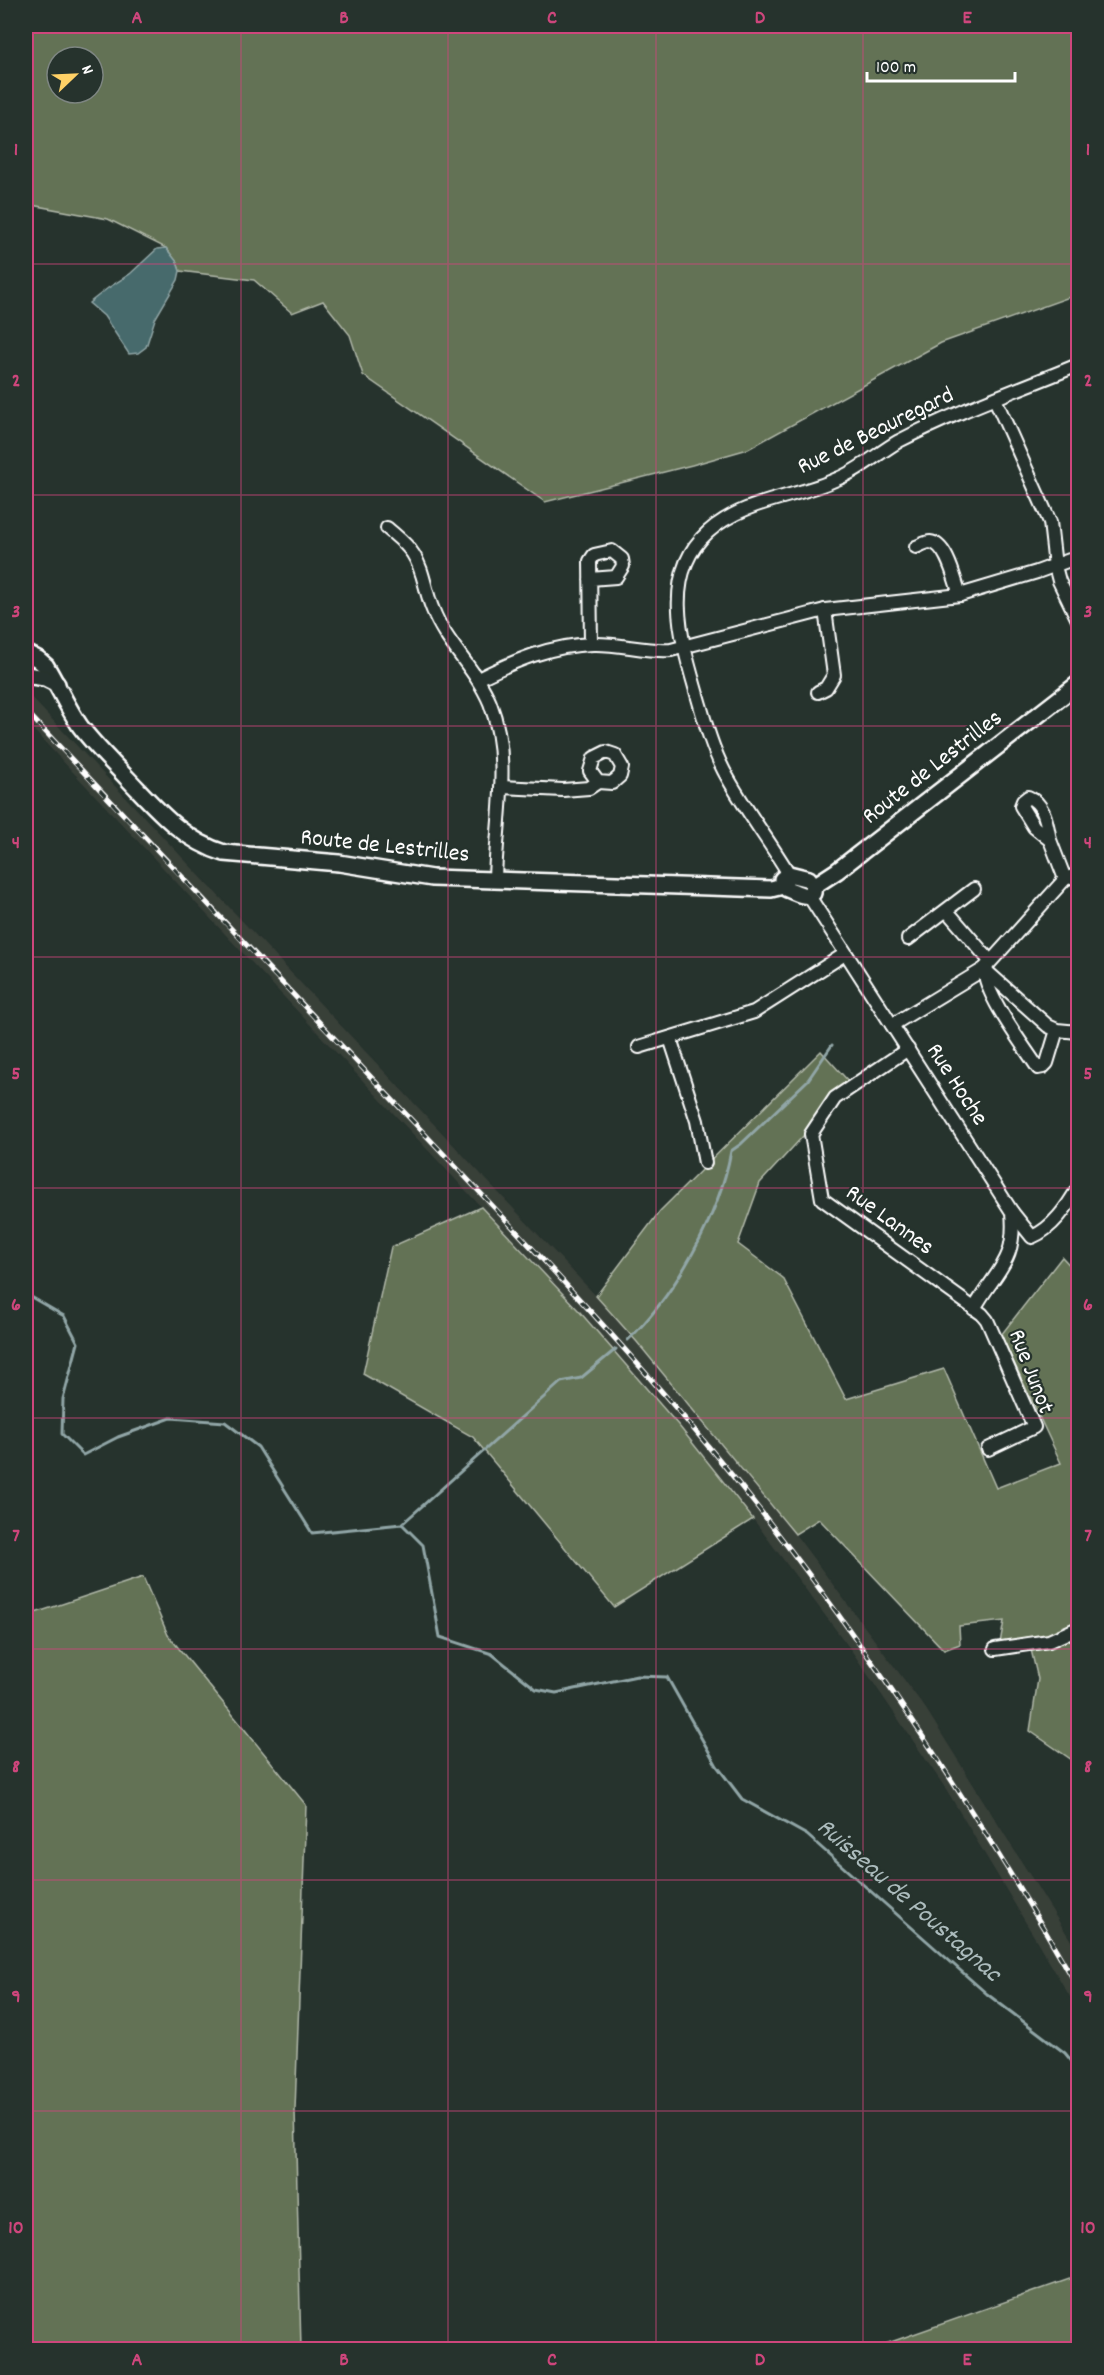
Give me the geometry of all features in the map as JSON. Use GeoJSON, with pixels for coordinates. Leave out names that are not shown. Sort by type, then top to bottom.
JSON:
{"type":"FeatureCollection","features":[{"type":"Feature","properties":{"kind":"street","name":"Rue de Beauregard"},"geometry":{"type":"LineString","coordinates":[[786,880],[722,768],[707,727],[684,647],[679,620],[680,582],[687,561],[708,532],[743,510],[844,477],[898,442],[1078,365]]}},
{"type":"Feature","properties":{"kind":"street"},"geometry":{"type":"LineString","coordinates":[[995,399],[1050,522],[1059,581],[1078,620]]}},
{"type":"Feature","properties":{"kind":"street"},"geometry":{"type":"LineString","coordinates":[[387,528],[414,554],[440,625],[478,679],[496,722],[501,751],[501,787],[495,880]]}},
{"type":"Feature","properties":{"kind":"street"},"geometry":{"type":"LineString","coordinates":[[916,547],[929,542],[939,545],[945,554],[960,595]]}},
{"type":"Feature","properties":{"kind":"street"},"geometry":{"type":"LineString","coordinates":[[478,679],[540,652],[591,644],[622,645],[655,651],[684,647],[825,610],[960,595],[1078,557]]}},
{"type":"Feature","properties":{"kind":"street"},"geometry":{"type":"LineString","coordinates":[[590,579],[591,644]]}},
{"type":"Feature","properties":{"kind":"street"},"geometry":{"type":"LineString","coordinates":[[818,692],[826,688],[834,675],[825,610]]}},
{"type":"Feature","properties":{"kind":"street","name":"Route de Lestrilles"},"geometry":{"type":"LineString","coordinates":[[26,652],[46,666],[81,727],[102,752],[165,817],[184,834],[205,846],[224,853],[339,863],[432,878],[771,889],[786,880]]}},
{"type":"Feature","properties":{"kind":"street"},"geometry":{"type":"LineString","coordinates":[[26,675],[45,678],[57,684]]}},
{"type":"Feature","properties":{"kind":"street","name":"Route de Lestrilles"},"geometry":{"type":"LineString","coordinates":[[812,891],[1078,684]]}},
{"type":"Feature","properties":{"kind":"street"},"geometry":{"type":"LineString","coordinates":[[501,787],[563,790],[589,788],[598,782]]}},
{"type":"Feature","properties":{"kind":"street"},"geometry":{"type":"LineString","coordinates":[[1050,840],[1065,879]]}},
{"type":"Feature","properties":{"kind":"street"},"geometry":{"type":"LineString","coordinates":[[892,1025],[987,965],[1065,879],[1078,874]]}},
{"type":"Feature","properties":{"kind":"street"},"geometry":{"type":"LineString","coordinates":[[786,880],[809,879],[812,891]]}},
{"type":"Feature","properties":{"kind":"street"},"geometry":{"type":"LineString","coordinates":[[908,939],[974,889]]}},
{"type":"Feature","properties":{"kind":"street","name":"Rue Hoche"},"geometry":{"type":"LineString","coordinates":[[812,891],[845,954],[1012,1212],[1032,1237],[1045,1232],[1070,1202],[1078,1188]]}},
{"type":"Feature","properties":{"kind":"street"},"geometry":{"type":"LineString","coordinates":[[947,911],[987,965],[1048,1026],[1057,1030],[1078,1032]]}},
{"type":"Feature","properties":{"kind":"street"},"geometry":{"type":"LineString","coordinates":[[639,1047],[754,1012],[845,954]]}},
{"type":"Feature","properties":{"kind":"street"},"geometry":{"type":"LineString","coordinates":[[987,965],[985,980],[992,995],[1038,1068],[1047,1063],[1057,1030]]}},
{"type":"Feature","properties":{"kind":"street"},"geometry":{"type":"LineString","coordinates":[[670,1038],[697,1121],[705,1163]]}},
{"type":"Feature","properties":{"kind":"street","name":"Rue Lannes"},"geometry":{"type":"LineString","coordinates":[[908,1050],[835,1098],[811,1134],[822,1199],[987,1320]]}},
{"type":"Feature","properties":{"kind":"street"},"geometry":{"type":"LineString","coordinates":[[974,1309],[1009,1256],[1013,1244],[1012,1212]]}},
{"type":"Feature","properties":{"kind":"street","name":"Rue Junot"},"geometry":{"type":"LineString","coordinates":[[987,1320],[1034,1427],[988,1449]]}},
{"type":"Feature","properties":{"kind":"street"},"geometry":{"type":"LineString","coordinates":[[995,1649],[1049,1641],[1078,1628]]}},
{"type":"Feature","properties":{"kind":"shaded area"},"geometry":{"type":"Polygon","coordinates":[[[28,694],[596,1296],[637,1342],[795,1534],[926,1709],[1078,1952],[1078,2010],[946,1789],[851,1650],[753,1519],[679,1426],[579,1311],[26,722],[28,694]]]}},
{"type":"Feature","properties":{"kind":"green space"},"geometry":{"type":"Polygon","coordinates":[[[26,26],[1078,26],[1078,294],[941,343],[748,449],[545,502],[363,375],[350,335],[323,301],[292,313],[254,280],[180,271],[177,262],[166,248],[108,219],[26,204],[26,26]]]}},
{"type":"Feature","properties":{"kind":"green space"},"geometry":{"type":"Polygon","coordinates":[[[821,1051],[851,1084],[760,1183],[738,1244],[783,1278],[846,1399],[944,1369],[996,1488],[1061,1463],[1001,1335],[1062,1257],[1078,1274],[1078,1764],[1030,1731],[1038,1679],[1028,1637],[1000,1643],[1004,1621],[959,1626],[960,1644],[944,1650],[819,1519],[795,1534],[637,1342],[596,1296],[660,1211],[821,1051]]]}},
{"type":"Feature","properties":{"kind":"green space"},"geometry":{"type":"Polygon","coordinates":[[[481,1207],[579,1311],[679,1426],[753,1519],[614,1607],[473,1437],[363,1374],[391,1247],[481,1207]]]}},
{"type":"Feature","properties":{"kind":"green space"},"geometry":{"type":"Polygon","coordinates":[[[143,1577],[168,1635],[306,1805],[295,2110],[301,2349],[29,2350],[26,2337],[26,1616],[143,1577]]]}},
{"type":"Feature","properties":{"kind":"green space"},"geometry":{"type":"Polygon","coordinates":[[[1078,2276],[1078,2349],[871,2349],[1078,2276]]]}},
{"type":"Feature","properties":{"kind":"water"},"geometry":{"type":"Polygon","coordinates":[[[166,248],[177,262],[180,271],[178,280],[155,319],[146,347],[138,353],[129,354],[104,316],[89,303],[130,274],[157,249],[166,248]]]}},
{"type":"Feature","properties":{"kind":"waterway"},"geometry":{"type":"LineString","coordinates":[[628,1340],[663,1300],[693,1253],[717,1201],[731,1151],[808,1080],[832,1045]]}},
{"type":"Feature","properties":{"kind":"waterway","name":"Ruisseau de Poustagnac"},"geometry":{"type":"LineString","coordinates":[[26,1294],[64,1316],[78,1343],[63,1399],[62,1434],[83,1455],[118,1437],[171,1418],[225,1422],[258,1447],[312,1533],[402,1524],[423,1545],[440,1637],[492,1654],[536,1689],[556,1693],[637,1676],[667,1677],[717,1766],[742,1799],[807,1835],[987,1994],[1065,2053],[1078,2069]]}},
{"type":"Feature","properties":{"kind":"waterway"},"geometry":{"type":"LineString","coordinates":[[402,1524],[561,1382],[581,1378],[616,1349]]}},
{"type":"Feature","properties":{"kind":"railway"},"geometry":{"type":"LineString","coordinates":[[26,711],[541,1257],[717,1457],[803,1566],[927,1742],[1042,1925],[1078,1987]]}}]}
